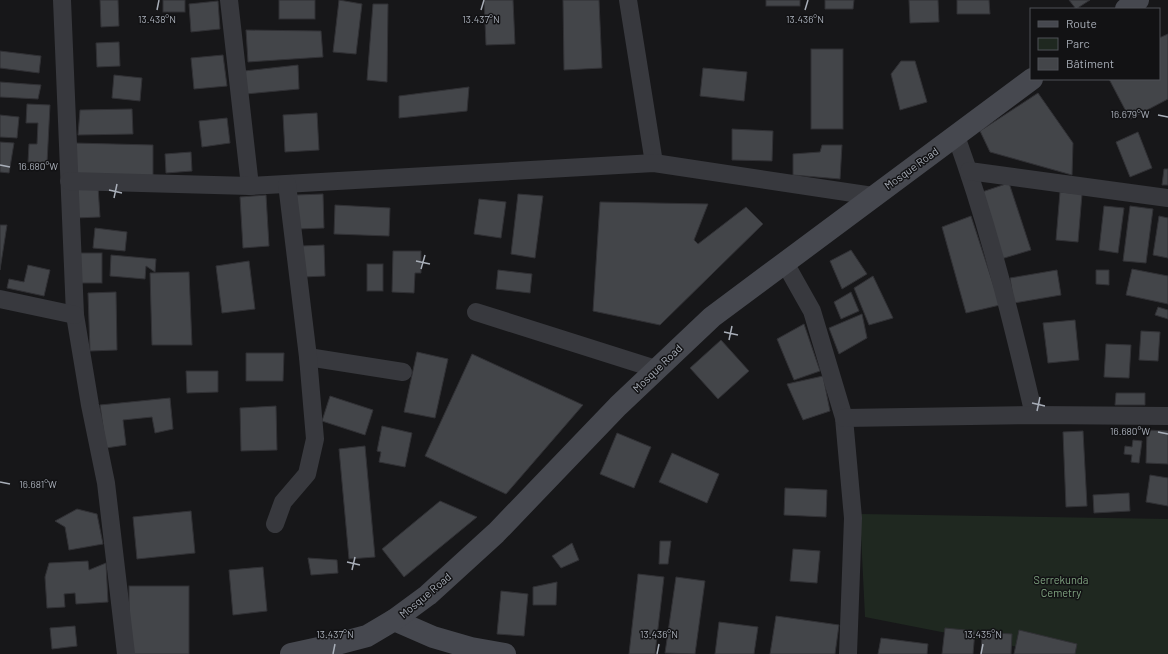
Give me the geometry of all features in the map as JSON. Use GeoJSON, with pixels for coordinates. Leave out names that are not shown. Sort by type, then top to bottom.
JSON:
{"type":"FeatureCollection","features":[{"type":"Feature","properties":{"kind":"street"},"geometry":{"type":"LineString","coordinates":[[62,0],[74,315],[106,484],[126,654]]}},
{"type":"Feature","properties":{"kind":"street"},"geometry":{"type":"LineString","coordinates":[[229,0],[250,186]]}},
{"type":"Feature","properties":{"kind":"street"},"geometry":{"type":"LineString","coordinates":[[628,0],[654,163]]}},
{"type":"Feature","properties":{"kind":"street"},"geometry":{"type":"LineString","coordinates":[[1127,8],[1138,0]]}},
{"type":"Feature","properties":{"kind":"street","name":"Mosque Road"},"geometry":{"type":"LineString","coordinates":[[291,654],[367,636],[394,620],[428,595],[496,532],[618,406],[712,316],[1031,80]]}},
{"type":"Feature","properties":{"kind":"street"},"geometry":{"type":"LineString","coordinates":[[956,136],[1005,295],[1034,415]]}},
{"type":"Feature","properties":{"kind":"street"},"geometry":{"type":"LineString","coordinates":[[69,181],[250,186],[654,163],[873,196]]}},
{"type":"Feature","properties":{"kind":"street"},"geometry":{"type":"LineString","coordinates":[[968,171],[1168,198]]}},
{"type":"Feature","properties":{"kind":"street"},"geometry":{"type":"LineString","coordinates":[[275,524],[283,502],[307,474],[315,439],[308,357],[287,184]]}},
{"type":"Feature","properties":{"kind":"street"},"geometry":{"type":"LineString","coordinates":[[785,263],[812,311],[844,418],[853,518],[848,654]]}},
{"type":"Feature","properties":{"kind":"street"},"geometry":{"type":"LineString","coordinates":[[0,299],[74,315]]}},
{"type":"Feature","properties":{"kind":"street"},"geometry":{"type":"LineString","coordinates":[[476,312],[656,369]]}},
{"type":"Feature","properties":{"kind":"street"},"geometry":{"type":"LineString","coordinates":[[308,357],[403,372]]}},
{"type":"Feature","properties":{"kind":"street"},"geometry":{"type":"LineString","coordinates":[[844,418],[1034,415],[1168,416]]}},
{"type":"Feature","properties":{"kind":"street"},"geometry":{"type":"LineString","coordinates":[[394,620],[433,637],[471,648],[505,654]]}},
{"type":"Feature","properties":{"kind":"green space","name":"Serrekunda Cemetry"},"geometry":{"type":"Polygon","coordinates":[[[860,514],[1168,519],[1168,654],[1054,654],[865,617],[860,514]]]}},
{"type":"Feature","properties":{"kind":"building"},"geometry":{"type":"Polygon","coordinates":[[[100,0],[118,0],[119,26],[101,27],[100,0]]]}},
{"type":"Feature","properties":{"kind":"building"},"geometry":{"type":"Polygon","coordinates":[[[163,0],[185,0],[185,12],[163,12],[163,0]]]}},
{"type":"Feature","properties":{"kind":"building"},"geometry":{"type":"Polygon","coordinates":[[[279,0],[315,0],[315,19],[279,19],[279,0]]]}},
{"type":"Feature","properties":{"kind":"building"},"geometry":{"type":"Polygon","coordinates":[[[339,0],[362,4],[356,54],[333,52],[339,0]]]}},
{"type":"Feature","properties":{"kind":"building"},"geometry":{"type":"Polygon","coordinates":[[[484,0],[513,0],[515,44],[486,45],[484,0]]]}},
{"type":"Feature","properties":{"kind":"building"},"geometry":{"type":"Polygon","coordinates":[[[563,0],[599,0],[602,68],[564,70],[563,0]]]}},
{"type":"Feature","properties":{"kind":"building"},"geometry":{"type":"Polygon","coordinates":[[[766,0],[800,0],[800,6],[766,6],[766,0]]]}},
{"type":"Feature","properties":{"kind":"building"},"geometry":{"type":"Polygon","coordinates":[[[825,0],[854,0],[853,9],[825,9],[825,0]]]}},
{"type":"Feature","properties":{"kind":"building"},"geometry":{"type":"Polygon","coordinates":[[[909,0],[938,0],[939,22],[910,23],[909,0]]]}},
{"type":"Feature","properties":{"kind":"building"},"geometry":{"type":"Polygon","coordinates":[[[957,0],[989,0],[990,14],[957,14],[957,0]]]}},
{"type":"Feature","properties":{"kind":"building"},"geometry":{"type":"Polygon","coordinates":[[[1069,0],[1090,0],[1078,8],[1075,8],[1069,0]]]}},
{"type":"Feature","properties":{"kind":"building"},"geometry":{"type":"Polygon","coordinates":[[[218,1],[220,29],[191,32],[189,4],[218,1]]]}},
{"type":"Feature","properties":{"kind":"building"},"geometry":{"type":"Polygon","coordinates":[[[373,4],[388,4],[387,82],[367,80],[373,4]]]}},
{"type":"Feature","properties":{"kind":"building"},"geometry":{"type":"Polygon","coordinates":[[[246,30],[321,31],[323,57],[248,62],[246,30]]]}},
{"type":"Feature","properties":{"kind":"building"},"geometry":{"type":"Polygon","coordinates":[[[1168,34],[1168,99],[1130,119],[1110,80],[1160,80],[1160,38],[1168,34]]]}},
{"type":"Feature","properties":{"kind":"building"},"geometry":{"type":"Polygon","coordinates":[[[119,42],[120,66],[97,67],[96,43],[119,42]]]}},
{"type":"Feature","properties":{"kind":"building"},"geometry":{"type":"Polygon","coordinates":[[[811,49],[843,49],[843,129],[811,129],[811,49]]]}},
{"type":"Feature","properties":{"kind":"building"},"geometry":{"type":"Polygon","coordinates":[[[0,51],[41,56],[39,73],[0,68],[0,51]]]}},
{"type":"Feature","properties":{"kind":"building"},"geometry":{"type":"Polygon","coordinates":[[[223,55],[227,86],[194,89],[191,58],[223,55]]]}},
{"type":"Feature","properties":{"kind":"building"},"geometry":{"type":"Polygon","coordinates":[[[901,61],[915,61],[927,102],[900,110],[891,74],[901,61]]]}},
{"type":"Feature","properties":{"kind":"building"},"geometry":{"type":"Polygon","coordinates":[[[298,65],[299,89],[246,94],[244,71],[298,65]]]}},
{"type":"Feature","properties":{"kind":"building"},"geometry":{"type":"Polygon","coordinates":[[[703,68],[747,72],[744,101],[700,96],[703,68]]]}},
{"type":"Feature","properties":{"kind":"building"},"geometry":{"type":"Polygon","coordinates":[[[114,75],[142,78],[140,101],[112,98],[114,75]]]}},
{"type":"Feature","properties":{"kind":"building"},"geometry":{"type":"Polygon","coordinates":[[[0,82],[41,85],[38,99],[0,97],[0,82]]]}},
{"type":"Feature","properties":{"kind":"building"},"geometry":{"type":"Polygon","coordinates":[[[469,87],[467,111],[399,118],[399,96],[469,87]]]}},
{"type":"Feature","properties":{"kind":"building"},"geometry":{"type":"Polygon","coordinates":[[[1038,93],[1073,143],[1072,175],[990,152],[980,131],[1038,93]]]}},
{"type":"Feature","properties":{"kind":"building"},"geometry":{"type":"Polygon","coordinates":[[[27,104],[50,105],[47,163],[28,162],[29,144],[37,144],[38,123],[26,123],[27,104]]]}},
{"type":"Feature","properties":{"kind":"building"},"geometry":{"type":"Polygon","coordinates":[[[132,109],[133,134],[78,135],[80,110],[132,109]]]}},
{"type":"Feature","properties":{"kind":"building"},"geometry":{"type":"Polygon","coordinates":[[[317,113],[319,150],[285,152],[283,115],[317,113]]]}},
{"type":"Feature","properties":{"kind":"building"},"geometry":{"type":"Polygon","coordinates":[[[0,115],[19,117],[17,138],[0,137],[0,115]]]}},
{"type":"Feature","properties":{"kind":"building"},"geometry":{"type":"Polygon","coordinates":[[[227,118],[230,143],[202,147],[199,121],[227,118]]]}},
{"type":"Feature","properties":{"kind":"building"},"geometry":{"type":"Polygon","coordinates":[[[732,129],[773,131],[772,161],[732,160],[732,129]]]}},
{"type":"Feature","properties":{"kind":"building"},"geometry":{"type":"Polygon","coordinates":[[[1138,132],[1152,168],[1130,177],[1116,142],[1138,132]]]}},
{"type":"Feature","properties":{"kind":"building"},"geometry":{"type":"Polygon","coordinates":[[[0,142],[14,143],[9,173],[0,172],[0,142]]]}},
{"type":"Feature","properties":{"kind":"building"},"geometry":{"type":"Polygon","coordinates":[[[74,143],[153,145],[153,177],[73,176],[74,143]]]}},
{"type":"Feature","properties":{"kind":"building"},"geometry":{"type":"Polygon","coordinates":[[[822,145],[842,145],[840,179],[793,175],[793,154],[820,152],[822,145]]]}},
{"type":"Feature","properties":{"kind":"building"},"geometry":{"type":"Polygon","coordinates":[[[191,152],[192,171],[166,173],[165,154],[191,152]]]}},
{"type":"Feature","properties":{"kind":"building"},"geometry":{"type":"Polygon","coordinates":[[[1164,169],[1168,169],[1168,185],[1162,185],[1164,169]]]}},
{"type":"Feature","properties":{"kind":"building"},"geometry":{"type":"Polygon","coordinates":[[[1009,183],[1031,250],[1001,259],[979,193],[1009,183]]]}},
{"type":"Feature","properties":{"kind":"building"},"geometry":{"type":"Polygon","coordinates":[[[98,186],[100,217],[75,218],[73,187],[98,186]]]}},
{"type":"Feature","properties":{"kind":"building"},"geometry":{"type":"Polygon","coordinates":[[[1060,192],[1082,194],[1078,242],[1056,240],[1060,192]]]}},
{"type":"Feature","properties":{"kind":"building"},"geometry":{"type":"Polygon","coordinates":[[[323,194],[324,228],[297,229],[296,195],[323,194]]]}},
{"type":"Feature","properties":{"kind":"building"},"geometry":{"type":"Polygon","coordinates":[[[518,194],[543,196],[535,258],[511,254],[518,194]]]}},
{"type":"Feature","properties":{"kind":"building"},"geometry":{"type":"Polygon","coordinates":[[[266,195],[269,246],[243,248],[240,197],[266,195]]]}},
{"type":"Feature","properties":{"kind":"building"},"geometry":{"type":"Polygon","coordinates":[[[479,199],[506,202],[501,238],[474,234],[479,199]]]}},
{"type":"Feature","properties":{"kind":"building"},"geometry":{"type":"Polygon","coordinates":[[[600,202],[708,204],[694,240],[698,244],[746,207],[763,224],[660,325],[593,311],[600,202]]]}},
{"type":"Feature","properties":{"kind":"building"},"geometry":{"type":"Polygon","coordinates":[[[335,205],[390,208],[389,236],[334,234],[335,205]]]}},
{"type":"Feature","properties":{"kind":"building"},"geometry":{"type":"Polygon","coordinates":[[[1104,206],[1124,208],[1118,253],[1099,250],[1104,206]]]}},
{"type":"Feature","properties":{"kind":"building"},"geometry":{"type":"Polygon","coordinates":[[[1130,206],[1153,209],[1146,263],[1123,261],[1130,206]]]}},
{"type":"Feature","properties":{"kind":"building"},"geometry":{"type":"Polygon","coordinates":[[[971,216],[1000,305],[966,313],[942,227],[971,216]]]}},
{"type":"Feature","properties":{"kind":"building"},"geometry":{"type":"Polygon","coordinates":[[[1159,216],[1168,218],[1168,258],[1153,255],[1159,216]]]}},
{"type":"Feature","properties":{"kind":"building"},"geometry":{"type":"Polygon","coordinates":[[[0,225],[7,225],[0,270],[0,225]]]}},
{"type":"Feature","properties":{"kind":"building"},"geometry":{"type":"Polygon","coordinates":[[[95,228],[127,232],[125,251],[93,248],[95,228]]]}},
{"type":"Feature","properties":{"kind":"building"},"geometry":{"type":"Polygon","coordinates":[[[324,245],[325,276],[303,277],[302,246],[324,245]]]}},
{"type":"Feature","properties":{"kind":"building"},"geometry":{"type":"Polygon","coordinates":[[[851,250],[867,274],[842,289],[830,261],[851,250]]]}},
{"type":"Feature","properties":{"kind":"building"},"geometry":{"type":"Polygon","coordinates":[[[393,251],[421,251],[421,273],[415,273],[414,293],[392,292],[393,251]]]}},
{"type":"Feature","properties":{"kind":"building"},"geometry":{"type":"Polygon","coordinates":[[[74,253],[102,253],[102,283],[74,283],[74,253]]]}},
{"type":"Feature","properties":{"kind":"building"},"geometry":{"type":"Polygon","coordinates":[[[111,255],[156,259],[155,272],[146,266],[145,279],[110,276],[111,255]]]}},
{"type":"Feature","properties":{"kind":"building"},"geometry":{"type":"Polygon","coordinates":[[[249,261],[255,309],[222,313],[216,266],[249,261]]]}},
{"type":"Feature","properties":{"kind":"building"},"geometry":{"type":"Polygon","coordinates":[[[367,264],[383,264],[383,291],[367,291],[367,264]]]}},
{"type":"Feature","properties":{"kind":"building"},"geometry":{"type":"Polygon","coordinates":[[[28,265],[50,270],[44,296],[7,288],[9,279],[24,282],[28,265]]]}},
{"type":"Feature","properties":{"kind":"building"},"geometry":{"type":"Polygon","coordinates":[[[1132,269],[1168,276],[1168,304],[1126,295],[1132,269]]]}},
{"type":"Feature","properties":{"kind":"building"},"geometry":{"type":"Polygon","coordinates":[[[498,270],[532,274],[530,293],[496,289],[498,270]]]}},
{"type":"Feature","properties":{"kind":"building"},"geometry":{"type":"Polygon","coordinates":[[[1057,270],[1061,295],[1014,303],[1010,278],[1057,270]]]}},
{"type":"Feature","properties":{"kind":"building"},"geometry":{"type":"Polygon","coordinates":[[[1096,270],[1109,270],[1109,285],[1096,284],[1096,270]]]}},
{"type":"Feature","properties":{"kind":"building"},"geometry":{"type":"Polygon","coordinates":[[[189,272],[192,345],[152,345],[150,273],[189,272]]]}},
{"type":"Feature","properties":{"kind":"building"},"geometry":{"type":"Polygon","coordinates":[[[873,276],[893,318],[869,325],[854,288],[873,276]]]}},
{"type":"Feature","properties":{"kind":"building"},"geometry":{"type":"Polygon","coordinates":[[[116,292],[117,350],[90,351],[88,293],[116,292]]]}},
{"type":"Feature","properties":{"kind":"building"},"geometry":{"type":"Polygon","coordinates":[[[851,292],[859,311],[841,319],[834,302],[851,292]]]}},
{"type":"Feature","properties":{"kind":"building"},"geometry":{"type":"Polygon","coordinates":[[[1158,307],[1168,310],[1168,319],[1155,315],[1158,307]]]}},
{"type":"Feature","properties":{"kind":"building"},"geometry":{"type":"Polygon","coordinates":[[[862,314],[867,338],[839,354],[829,328],[862,314]]]}},
{"type":"Feature","properties":{"kind":"building"},"geometry":{"type":"Polygon","coordinates":[[[1075,320],[1079,360],[1048,363],[1043,323],[1075,320]]]}},
{"type":"Feature","properties":{"kind":"building"},"geometry":{"type":"Polygon","coordinates":[[[804,324],[820,371],[794,380],[777,339],[804,324]]]}},
{"type":"Feature","properties":{"kind":"building"},"geometry":{"type":"Polygon","coordinates":[[[1141,331],[1160,332],[1158,361],[1139,360],[1141,331]]]}},
{"type":"Feature","properties":{"kind":"building"},"geometry":{"type":"Polygon","coordinates":[[[721,340],[749,371],[718,399],[690,368],[721,340]]]}},
{"type":"Feature","properties":{"kind":"building"},"geometry":{"type":"Polygon","coordinates":[[[1106,344],[1131,345],[1129,378],[1104,377],[1106,344]]]}},
{"type":"Feature","properties":{"kind":"building"},"geometry":{"type":"Polygon","coordinates":[[[417,352],[448,359],[435,418],[404,412],[417,352]]]}},
{"type":"Feature","properties":{"kind":"building"},"geometry":{"type":"Polygon","coordinates":[[[246,353],[284,353],[283,381],[246,381],[246,353]]]}},
{"type":"Feature","properties":{"kind":"building"},"geometry":{"type":"Polygon","coordinates":[[[472,354],[583,405],[506,494],[425,456],[472,354]]]}},
{"type":"Feature","properties":{"kind":"building"},"geometry":{"type":"Polygon","coordinates":[[[186,371],[218,371],[218,392],[187,393],[186,371]]]}},
{"type":"Feature","properties":{"kind":"building"},"geometry":{"type":"Polygon","coordinates":[[[823,376],[830,411],[803,420],[787,384],[823,376]]]}},
{"type":"Feature","properties":{"kind":"building"},"geometry":{"type":"Polygon","coordinates":[[[1116,393],[1145,393],[1145,405],[1115,405],[1116,393]]]}},
{"type":"Feature","properties":{"kind":"building"},"geometry":{"type":"Polygon","coordinates":[[[330,396],[373,410],[365,435],[322,421],[330,396]]]}},
{"type":"Feature","properties":{"kind":"building"},"geometry":{"type":"Polygon","coordinates":[[[170,398],[173,429],[155,433],[152,417],[123,420],[126,445],[106,448],[100,405],[170,398]]]}},
{"type":"Feature","properties":{"kind":"building"},"geometry":{"type":"Polygon","coordinates":[[[276,406],[277,450],[241,451],[240,408],[276,406]]]}},
{"type":"Feature","properties":{"kind":"building"},"geometry":{"type":"Polygon","coordinates":[[[382,426],[412,433],[405,467],[379,462],[381,452],[377,451],[382,426]]]}},
{"type":"Feature","properties":{"kind":"building"},"geometry":{"type":"Polygon","coordinates":[[[1147,430],[1168,431],[1168,464],[1146,463],[1147,430]]]}},
{"type":"Feature","properties":{"kind":"building"},"geometry":{"type":"Polygon","coordinates":[[[1083,431],[1087,506],[1066,507],[1063,432],[1083,431]]]}},
{"type":"Feature","properties":{"kind":"building"},"geometry":{"type":"Polygon","coordinates":[[[617,433],[651,447],[634,488],[600,474],[617,433]]]}},
{"type":"Feature","properties":{"kind":"building"},"geometry":{"type":"Polygon","coordinates":[[[1133,440],[1142,441],[1139,463],[1131,462],[1132,455],[1124,454],[1125,446],[1132,447],[1133,440]]]}},
{"type":"Feature","properties":{"kind":"building"},"geometry":{"type":"Polygon","coordinates":[[[365,446],[375,557],[349,559],[339,449],[365,446]]]}},
{"type":"Feature","properties":{"kind":"building"},"geometry":{"type":"Polygon","coordinates":[[[672,453],[719,474],[707,503],[659,482],[672,453]]]}},
{"type":"Feature","properties":{"kind":"building"},"geometry":{"type":"Polygon","coordinates":[[[1150,475],[1168,478],[1168,506],[1146,502],[1150,475]]]}},
{"type":"Feature","properties":{"kind":"building"},"geometry":{"type":"Polygon","coordinates":[[[785,488],[827,490],[826,517],[784,515],[785,488]]]}},
{"type":"Feature","properties":{"kind":"building"},"geometry":{"type":"Polygon","coordinates":[[[1129,493],[1130,511],[1094,513],[1093,495],[1129,493]]]}},
{"type":"Feature","properties":{"kind":"building"},"geometry":{"type":"Polygon","coordinates":[[[440,501],[477,517],[404,577],[382,549],[440,501]]]}},
{"type":"Feature","properties":{"kind":"building"},"geometry":{"type":"Polygon","coordinates":[[[77,509],[97,514],[103,544],[69,550],[65,527],[55,521],[77,509]]]}},
{"type":"Feature","properties":{"kind":"building"},"geometry":{"type":"Polygon","coordinates":[[[191,511],[195,553],[137,559],[133,517],[191,511]]]}},
{"type":"Feature","properties":{"kind":"building"},"geometry":{"type":"Polygon","coordinates":[[[660,541],[671,541],[668,564],[659,564],[660,541]]]}},
{"type":"Feature","properties":{"kind":"building"},"geometry":{"type":"Polygon","coordinates":[[[572,543],[579,560],[561,568],[552,556],[572,543]]]}},
{"type":"Feature","properties":{"kind":"building"},"geometry":{"type":"Polygon","coordinates":[[[793,549],[820,551],[817,583],[790,581],[793,549]]]}},
{"type":"Feature","properties":{"kind":"building"},"geometry":{"type":"Polygon","coordinates":[[[308,558],[337,560],[338,573],[311,575],[308,558]]]}},
{"type":"Feature","properties":{"kind":"building"},"geometry":{"type":"Polygon","coordinates":[[[88,561],[89,570],[106,563],[108,602],[76,604],[75,593],[64,594],[65,607],[47,608],[45,577],[49,563],[88,561]]]}},
{"type":"Feature","properties":{"kind":"building"},"geometry":{"type":"Polygon","coordinates":[[[263,567],[267,611],[233,615],[229,570],[263,567]]]}},
{"type":"Feature","properties":{"kind":"building"},"geometry":{"type":"Polygon","coordinates":[[[638,574],[664,577],[655,654],[629,654],[638,574]]]}},
{"type":"Feature","properties":{"kind":"building"},"geometry":{"type":"Polygon","coordinates":[[[676,577],[705,581],[695,654],[665,653],[676,577]]]}},
{"type":"Feature","properties":{"kind":"building"},"geometry":{"type":"Polygon","coordinates":[[[557,582],[556,605],[533,605],[533,587],[557,582]]]}},
{"type":"Feature","properties":{"kind":"building"},"geometry":{"type":"Polygon","coordinates":[[[129,586],[189,586],[189,654],[129,654],[129,586]]]}},
{"type":"Feature","properties":{"kind":"building"},"geometry":{"type":"Polygon","coordinates":[[[501,591],[528,594],[524,636],[497,634],[501,591]]]}},
{"type":"Feature","properties":{"kind":"building"},"geometry":{"type":"Polygon","coordinates":[[[776,616],[839,625],[835,654],[770,654],[776,616]]]}},
{"type":"Feature","properties":{"kind":"building"},"geometry":{"type":"Polygon","coordinates":[[[719,622],[758,627],[754,654],[715,654],[719,622]]]}},
{"type":"Feature","properties":{"kind":"building"},"geometry":{"type":"Polygon","coordinates":[[[75,626],[77,646],[52,649],[50,628],[75,626]]]}},
{"type":"Feature","properties":{"kind":"building"},"geometry":{"type":"Polygon","coordinates":[[[945,628],[975,631],[973,654],[942,654],[945,628]]]}},
{"type":"Feature","properties":{"kind":"building"},"geometry":{"type":"Polygon","coordinates":[[[1019,630],[1077,644],[1075,654],[1014,654],[1019,630]]]}},
{"type":"Feature","properties":{"kind":"building"},"geometry":{"type":"Polygon","coordinates":[[[982,632],[1012,634],[1011,654],[981,654],[982,632]]]}},
{"type":"Feature","properties":{"kind":"building"},"geometry":{"type":"Polygon","coordinates":[[[881,638],[928,644],[927,654],[878,654],[881,638]]]}}]}
